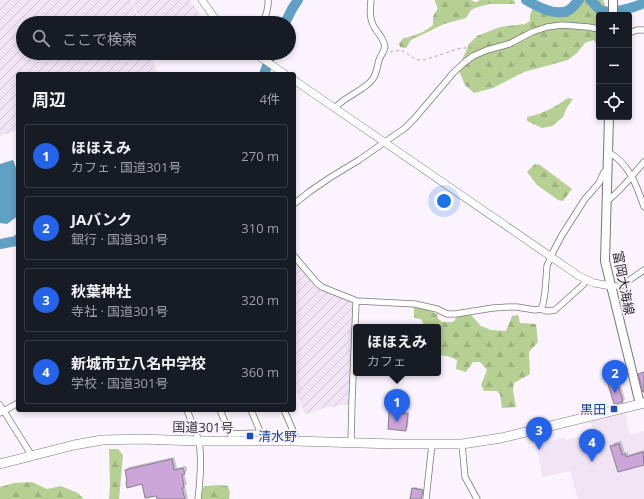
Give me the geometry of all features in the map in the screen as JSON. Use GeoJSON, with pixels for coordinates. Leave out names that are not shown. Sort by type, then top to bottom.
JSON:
{"type":"FeatureCollection","features":[{"type":"Feature","properties":{"kind":"highway","name":"国道301号"},"geometry":{"type":"LineString","coordinates":[[0,464],[74,445],[102,440],[140,439],[462,444],[501,438],[642,403]]}},
{"type":"Feature","properties":{"kind":"main road","name":"富岡大海線"},"geometry":{"type":"LineString","coordinates":[[609,120],[605,261],[642,403]]}},
{"type":"Feature","properties":{"kind":"street"},"geometry":{"type":"LineString","coordinates":[[202,0],[213,16]]}},
{"type":"Feature","properties":{"kind":"street"},"geometry":{"type":"LineString","coordinates":[[266,16],[268,0]]}},
{"type":"Feature","properties":{"kind":"street"},"geometry":{"type":"LineString","coordinates":[[335,108],[372,80],[377,72],[385,43],[372,23],[370,15],[371,0]]}},
{"type":"Feature","properties":{"kind":"street"},"geometry":{"type":"LineString","coordinates":[[296,202],[308,192],[359,160],[405,128],[454,72],[473,56],[487,50],[509,44],[532,32],[547,27],[562,26],[596,28]]}},
{"type":"Feature","properties":{"kind":"street"},"geometry":{"type":"LineString","coordinates":[[632,32],[644,30]]}},
{"type":"Feature","properties":{"kind":"street"},"geometry":{"type":"LineString","coordinates":[[264,60],[282,72]]}},
{"type":"Feature","properties":{"kind":"street"},"geometry":{"type":"LineString","coordinates":[[296,81],[586,280],[611,286],[621,286],[644,270]]}},
{"type":"Feature","properties":{"kind":"street"},"geometry":{"type":"LineString","coordinates":[[608,152],[628,169],[644,207]]}},
{"type":"Feature","properties":{"kind":"street"},"geometry":{"type":"LineString","coordinates":[[606,201],[610,200],[644,162]]}},
{"type":"Feature","properties":{"kind":"street"},"geometry":{"type":"LineString","coordinates":[[541,309],[545,292],[547,266],[551,257],[562,235],[585,199],[599,183],[604,172],[608,169]]}},
{"type":"Feature","properties":{"kind":"street"},"geometry":{"type":"LineString","coordinates":[[296,258],[322,287],[357,301],[415,304],[447,314],[508,307],[535,310],[541,309],[549,312],[555,310],[583,285],[586,280]]}},
{"type":"Feature","properties":{"kind":"street"},"geometry":{"type":"LineString","coordinates":[[355,324],[357,301]]}},
{"type":"Feature","properties":{"kind":"street"},"geometry":{"type":"LineString","coordinates":[[351,443],[353,371]]}},
{"type":"Feature","properties":{"kind":"street"},"geometry":{"type":"LineString","coordinates":[[2,412],[16,403]]}},
{"type":"Feature","properties":{"kind":"street"},"geometry":{"type":"LineString","coordinates":[[0,405],[2,412],[32,456]]}},
{"type":"Feature","properties":{"kind":"street"},"geometry":{"type":"LineString","coordinates":[[188,412],[200,449],[198,499]]}},
{"type":"Feature","properties":{"kind":"street"},"geometry":{"type":"LineString","coordinates":[[221,412],[230,434],[259,433],[259,429],[252,412]]}},
{"type":"Feature","properties":{"kind":"street"},"geometry":{"type":"LineString","coordinates":[[285,412],[295,435],[296,441]]}},
{"type":"Feature","properties":{"kind":"street"},"geometry":{"type":"LineString","coordinates":[[426,499],[432,444]]}},
{"type":"Feature","properties":{"kind":"street"},"geometry":{"type":"LineString","coordinates":[[462,444],[465,477],[477,499]]}},
{"type":"Feature","properties":{"kind":"path"},"geometry":{"type":"LineString","coordinates":[[384,50],[390,52],[401,50],[420,61],[461,48],[481,48],[487,50]]}},
{"type":"Feature","properties":{"kind":"shaded area"},"geometry":{"type":"Polygon","coordinates":[[[0,0],[131,0],[137,16],[16,16],[16,60],[153,60],[157,72],[16,72],[16,131],[0,136],[0,0]]]}},
{"type":"Feature","properties":{"kind":"shaded area"},"geometry":{"type":"Polygon","coordinates":[[[132,0],[190,0],[201,16],[138,16],[132,0]]]}},
{"type":"Feature","properties":{"kind":"shaded area"},"geometry":{"type":"Polygon","coordinates":[[[296,263],[315,287],[353,302],[354,305],[350,404],[324,408],[305,414],[296,390],[296,263]]]}},
{"type":"Feature","properties":{"kind":"shaded area"},"geometry":{"type":"Polygon","coordinates":[[[625,413],[630,435],[644,431],[644,499],[578,499],[570,471],[542,477],[538,452],[543,443],[564,437],[566,440],[584,435],[583,433],[593,430],[590,422],[625,413]]]}},
{"type":"Feature","properties":{"kind":"green space"},"geometry":{"type":"Polygon","coordinates":[[[435,0],[471,0],[477,2],[480,0],[512,0],[515,1],[515,4],[489,4],[475,8],[471,10],[466,18],[444,24],[411,40],[406,48],[400,47],[399,44],[403,38],[419,34],[433,25],[433,17],[437,9],[435,0]]]}},
{"type":"Feature","properties":{"kind":"green space"},"geometry":{"type":"Polygon","coordinates":[[[575,0],[603,0],[607,12],[596,12],[596,43],[593,40],[585,43],[577,53],[568,60],[524,72],[493,88],[474,93],[465,85],[459,71],[469,44],[477,36],[500,27],[525,24],[530,21],[530,15],[533,8],[557,15],[568,14],[576,8],[575,0]]]}},
{"type":"Feature","properties":{"kind":"green space"},"geometry":{"type":"Polygon","coordinates":[[[568,98],[573,99],[566,109],[563,117],[552,126],[542,128],[527,121],[527,117],[549,110],[568,98]]]}},
{"type":"Feature","properties":{"kind":"green space"},"geometry":{"type":"Polygon","coordinates":[[[535,164],[540,165],[572,189],[563,201],[558,200],[537,185],[527,172],[535,164]]]}},
{"type":"Feature","properties":{"kind":"green space"},"geometry":{"type":"Polygon","coordinates":[[[414,307],[426,309],[437,314],[441,321],[445,322],[453,322],[457,317],[471,315],[481,326],[491,330],[506,331],[512,316],[518,315],[520,323],[536,324],[538,342],[529,352],[530,374],[514,383],[513,390],[516,407],[502,408],[500,394],[497,391],[484,391],[481,385],[487,370],[480,362],[473,362],[466,372],[456,369],[457,360],[441,355],[441,324],[424,324],[421,319],[414,318],[414,307]]]}},
{"type":"Feature","properties":{"kind":"green space"},"geometry":{"type":"Polygon","coordinates":[[[109,449],[118,449],[123,455],[119,499],[109,499],[109,449]]]}},
{"type":"Feature","properties":{"kind":"green space"},"geometry":{"type":"Polygon","coordinates":[[[32,482],[47,489],[61,486],[78,493],[84,499],[0,499],[0,487],[14,483],[32,482]]]}},
{"type":"Feature","properties":{"kind":"green space"},"geometry":{"type":"Polygon","coordinates":[[[205,486],[228,486],[230,493],[229,499],[201,499],[203,488],[205,486]]]}},
{"type":"Feature","properties":{"kind":"water"},"geometry":{"type":"Polygon","coordinates":[[[13,160],[16,168],[16,217],[7,224],[0,223],[0,164],[13,160]]]}},
{"type":"Feature","properties":{"kind":"building"},"geometry":{"type":"Polygon","coordinates":[[[644,372],[644,392],[643,392],[638,374],[644,372]]]}},
{"type":"Feature","properties":{"kind":"building"},"geometry":{"type":"Polygon","coordinates":[[[616,378],[623,402],[614,404],[607,381],[616,378]]]}},
{"type":"Feature","properties":{"kind":"building"},"geometry":{"type":"Polygon","coordinates":[[[389,412],[408,414],[406,431],[388,429],[389,412]]]}},
{"type":"Feature","properties":{"kind":"building"},"geometry":{"type":"Polygon","coordinates":[[[619,444],[622,455],[625,454],[626,457],[643,452],[644,465],[618,472],[610,446],[619,444]]]}},
{"type":"Feature","properties":{"kind":"building"},"geometry":{"type":"Polygon","coordinates":[[[172,459],[174,470],[183,468],[185,474],[182,475],[184,488],[182,488],[185,499],[157,499],[156,496],[145,498],[142,484],[127,488],[125,470],[172,459]]]}},
{"type":"Feature","properties":{"kind":"building"},"geometry":{"type":"Polygon","coordinates":[[[412,488],[423,490],[421,499],[410,499],[412,488]]]}},
{"type":"Feature","properties":{"kind":"waterway"},"geometry":{"type":"LineString","coordinates":[[288,16],[298,0]]}},
{"type":"Feature","properties":{"kind":"waterway"},"geometry":{"type":"LineString","coordinates":[[526,0],[545,10],[557,12],[569,10],[579,0]]}},
{"type":"Feature","properties":{"kind":"waterway"},"geometry":{"type":"LineString","coordinates":[[590,0],[599,9],[609,12],[635,7],[644,3]]}},
{"type":"Feature","properties":{"kind":"waterway"},"geometry":{"type":"LineString","coordinates":[[265,72],[269,60]]}},
{"type":"Feature","properties":{"kind":"waterway"},"geometry":{"type":"LineString","coordinates":[[0,244],[16,241]]}},
{"type":"Feature","properties":{"kind":"place","name":"JAバンク"},"geometry":{"type":"Point","coordinates":[615,393]}},
{"type":"Feature","properties":{"kind":"place","name":"黒田"},"geometry":{"type":"Point","coordinates":[614,409]}},
{"type":"Feature","properties":{"kind":"place","name":"ほほえみ"},"geometry":{"type":"Point","coordinates":[397,422]}},
{"type":"Feature","properties":{"kind":"place","name":"清水野"},"geometry":{"type":"Point","coordinates":[250,436]}},
{"type":"Feature","properties":{"kind":"place","name":"秋葉神社"},"geometry":{"type":"Point","coordinates":[539,450]}},
{"type":"Feature","properties":{"kind":"place","name":"新城市立八名中学校"},"geometry":{"type":"Point","coordinates":[592,462]}}]}
